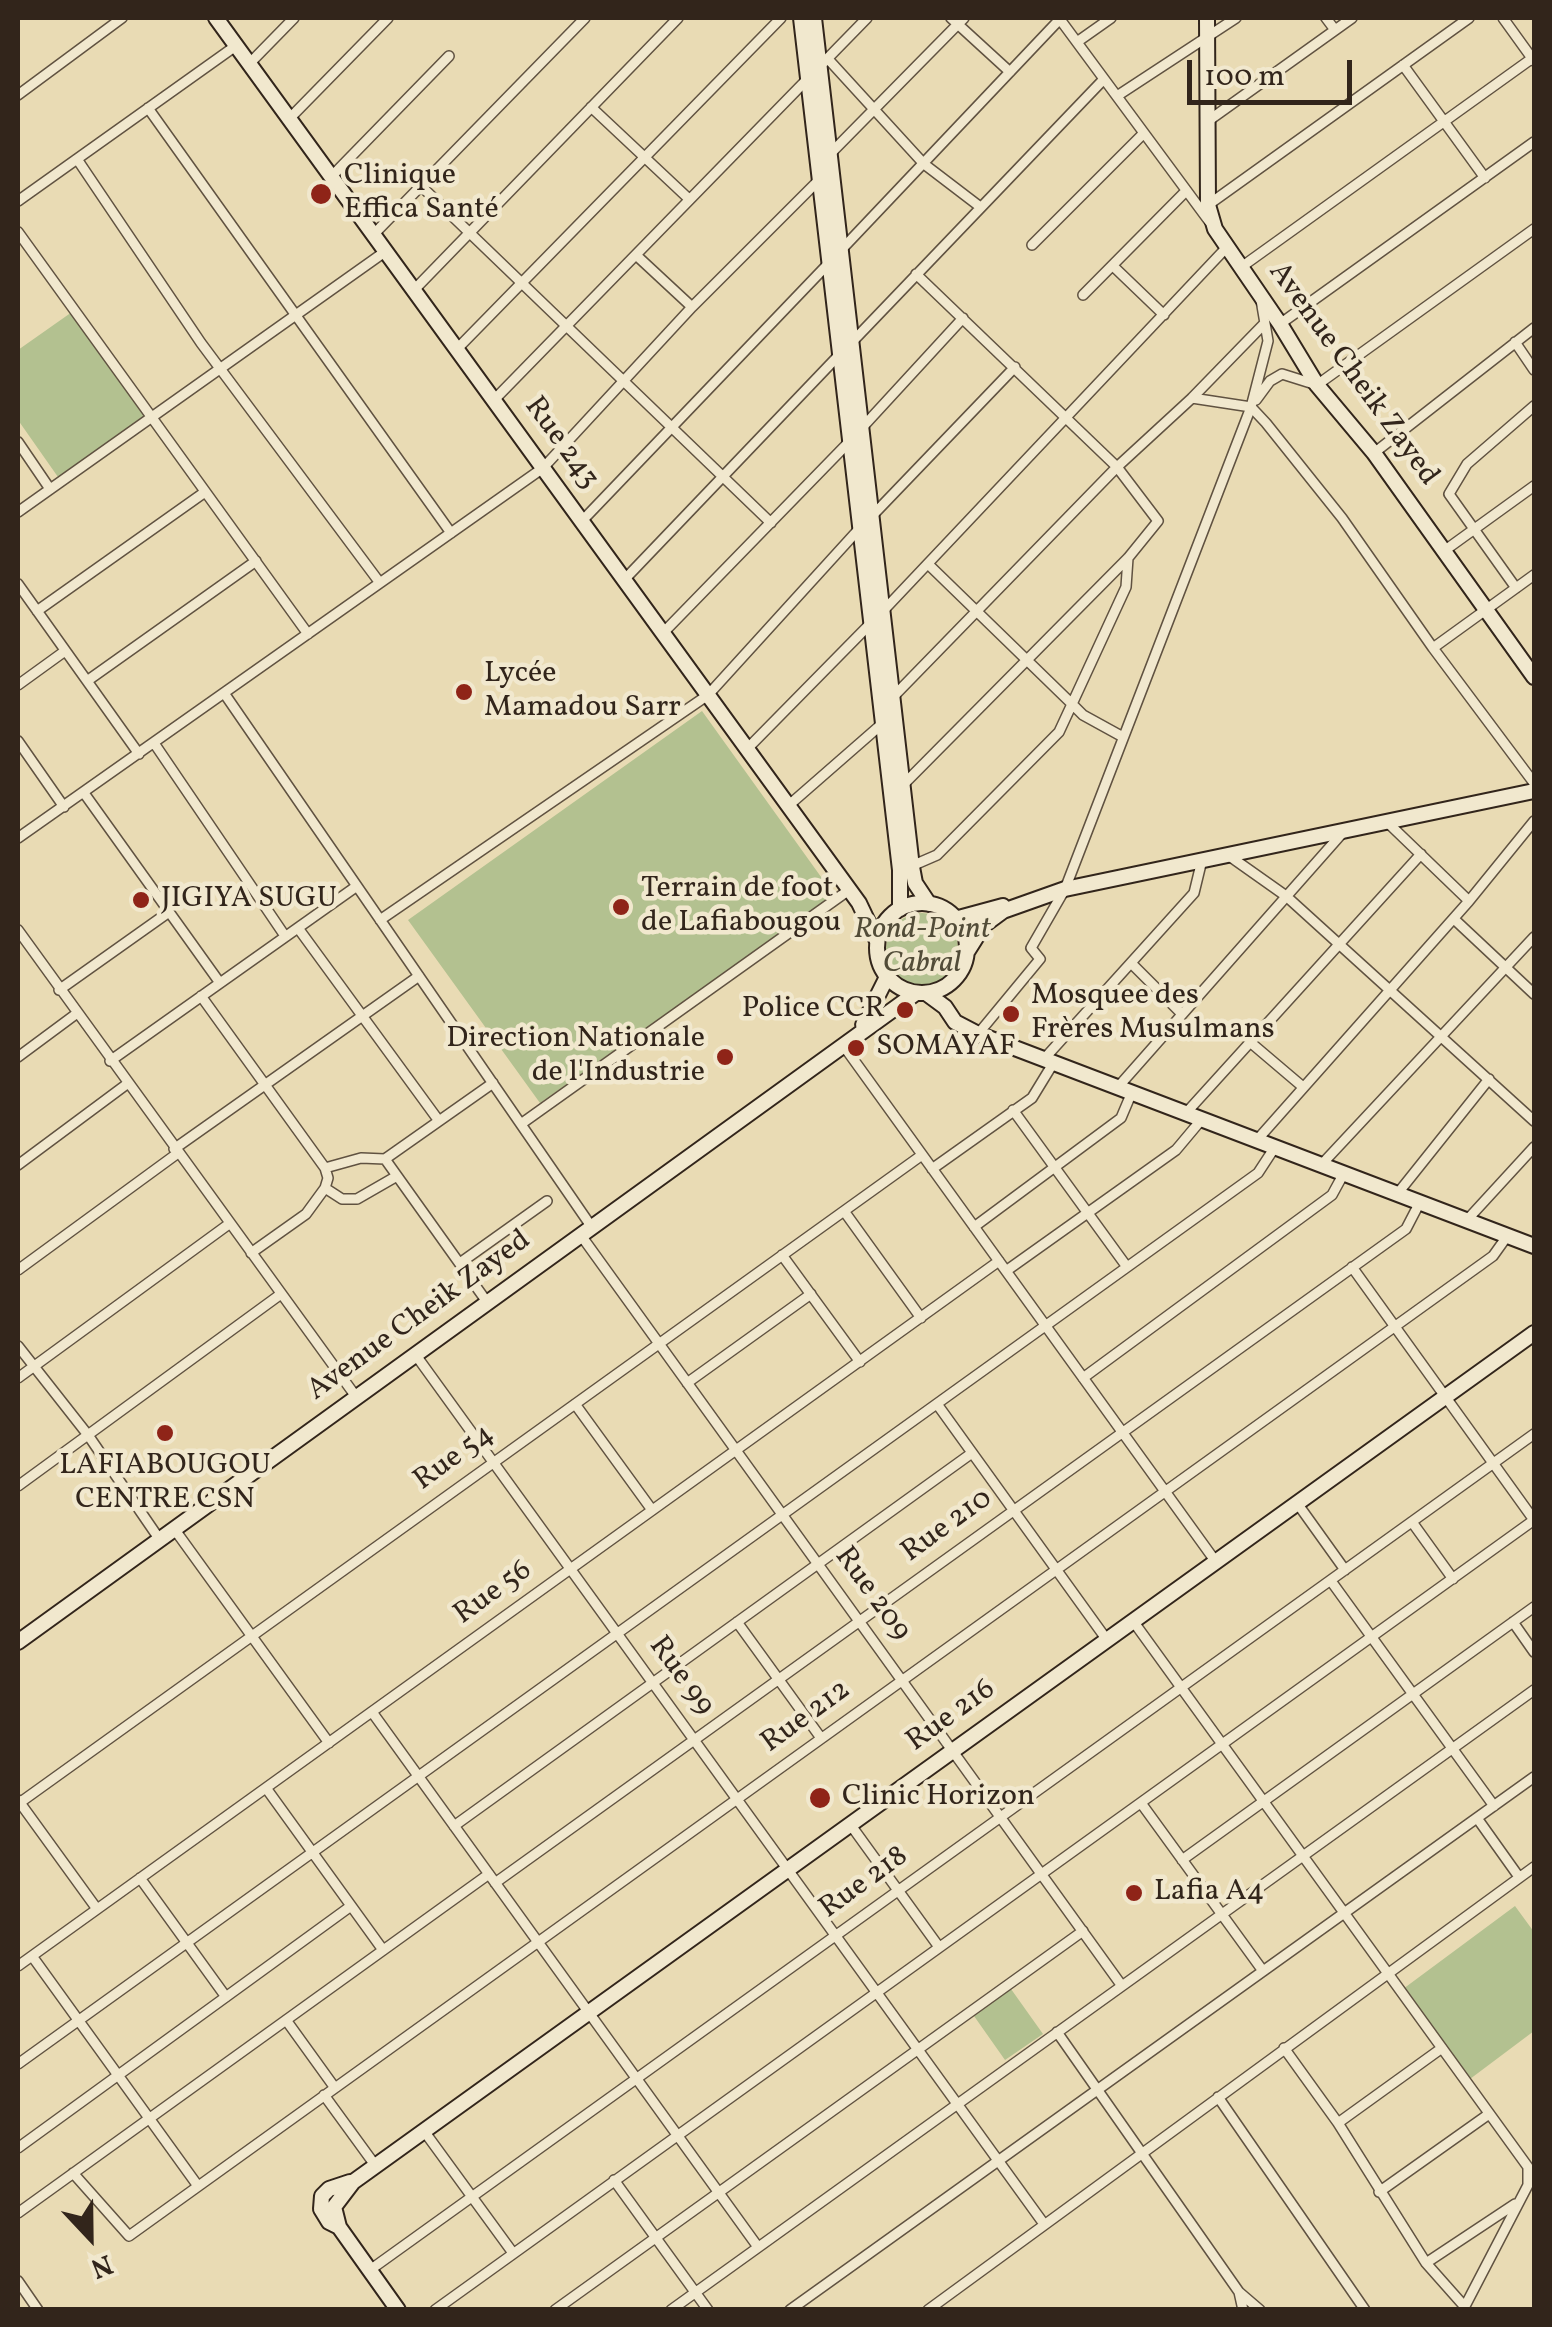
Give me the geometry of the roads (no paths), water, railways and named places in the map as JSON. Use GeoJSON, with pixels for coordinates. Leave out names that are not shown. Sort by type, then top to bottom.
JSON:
{"type":"FeatureCollection","features":[{"type":"Feature","properties":{"kind":"street"},"geometry":{"type":"LineString","coordinates":[[18,95],[122,18]]}},
{"type":"Feature","properties":{"kind":"street","name":"Rue 243"},"geometry":{"type":"LineString","coordinates":[[216,18],[849,890],[877,941]]}},
{"type":"Feature","properties":{"kind":"street"},"geometry":{"type":"LineString","coordinates":[[250,62],[294,18]]}},
{"type":"Feature","properties":{"kind":"street"},"geometry":{"type":"LineString","coordinates":[[290,118],[388,18]]}},
{"type":"Feature","properties":{"kind":"street"},"geometry":{"type":"LineString","coordinates":[[374,234],[585,18]]}},
{"type":"Feature","properties":{"kind":"street"},"geometry":{"type":"LineString","coordinates":[[414,290],[678,18]]}},
{"type":"Feature","properties":{"kind":"street"},"geometry":{"type":"LineString","coordinates":[[457,349],[781,18]]}},
{"type":"Feature","properties":{"kind":"street"},"geometry":{"type":"LineString","coordinates":[[802,18],[841,353],[857,434]]}},
{"type":"Feature","properties":{"kind":"street"},"geometry":{"type":"LineString","coordinates":[[814,18],[825,62],[854,340],[872,622],[902,786],[906,868],[898,911],[887,920],[877,941],[880,966],[900,988],[921,993],[945,1007],[954,1022],[978,1034],[1534,1245]]}},
{"type":"Feature","properties":{"kind":"street"},"geometry":{"type":"LineString","coordinates":[[494,400],[866,18]]}},
{"type":"Feature","properties":{"kind":"street"},"geometry":{"type":"LineString","coordinates":[[843,248],[1059,18],[1215,229]]}},
{"type":"Feature","properties":{"kind":"street"},"geometry":{"type":"LineString","coordinates":[[1077,42],[1112,18]]}},
{"type":"Feature","properties":{"kind":"street","name":"Avenue Cheik Zayed"},"geometry":{"type":"LineString","coordinates":[[1207,18],[1208,204],[1215,229],[1317,385],[1374,453],[1486,610],[1532,667]]}},
{"type":"Feature","properties":{"kind":"street"},"geometry":{"type":"LineString","coordinates":[[1117,96],[1236,18]]}},
{"type":"Feature","properties":{"kind":"street"},"geometry":{"type":"LineString","coordinates":[[1326,18],[1335,30]]}},
{"type":"Feature","properties":{"kind":"street"},"geometry":{"type":"LineString","coordinates":[[1207,122],[1352,18]]}},
{"type":"Feature","properties":{"kind":"street"},"geometry":{"type":"LineString","coordinates":[[1208,204],[1469,18]]}},
{"type":"Feature","properties":{"kind":"street"},"geometry":{"type":"LineString","coordinates":[[1240,268],[1534,59],[1503,18]]}},
{"type":"Feature","properties":{"kind":"street"},"geometry":{"type":"LineString","coordinates":[[832,152],[957,20],[1010,72]]}},
{"type":"Feature","properties":{"kind":"street"},"geometry":{"type":"LineString","coordinates":[[18,201],[237,45]]}},
{"type":"Feature","properties":{"kind":"street"},"geometry":{"type":"LineString","coordinates":[[332,176],[449,56]]}},
{"type":"Feature","properties":{"kind":"street"},"geometry":{"type":"LineString","coordinates":[[825,62],[924,164],[979,206]]}},
{"type":"Feature","properties":{"kind":"street"},"geometry":{"type":"LineString","coordinates":[[1403,65],[1484,178]]}},
{"type":"Feature","properties":{"kind":"street"},"geometry":{"type":"LineString","coordinates":[[854,340],[1104,79]]}},
{"type":"Feature","properties":{"kind":"street"},"geometry":{"type":"LineString","coordinates":[[590,107],[689,199]]}},
{"type":"Feature","properties":{"kind":"street"},"geometry":{"type":"LineString","coordinates":[[148,108],[451,533]]}},
{"type":"Feature","properties":{"kind":"street"},"geometry":{"type":"LineString","coordinates":[[1032,245],[1144,133]]}},
{"type":"Feature","properties":{"kind":"street"},"geometry":{"type":"LineString","coordinates":[[1280,324],[1534,142]]}},
{"type":"Feature","properties":{"kind":"street"},"geometry":{"type":"LineString","coordinates":[[77,159],[221,368],[380,583]]}},
{"type":"Feature","properties":{"kind":"street"},"geometry":{"type":"LineString","coordinates":[[18,838],[543,468],[692,307],[820,179]]}},
{"type":"Feature","properties":{"kind":"street"},"geometry":{"type":"LineString","coordinates":[[421,186],[770,523]]}},
{"type":"Feature","properties":{"kind":"street"},"geometry":{"type":"LineString","coordinates":[[1084,295],[1186,191]]}},
{"type":"Feature","properties":{"kind":"street"},"geometry":{"type":"LineString","coordinates":[[1251,407],[1270,381],[1282,374],[1317,385],[1534,229]]}},
{"type":"Feature","properties":{"kind":"street"},"geometry":{"type":"LineString","coordinates":[[18,232],[308,634]]}},
{"type":"Feature","properties":{"kind":"street"},"geometry":{"type":"LineString","coordinates":[[884,610],[1227,247]]}},
{"type":"Feature","properties":{"kind":"street"},"geometry":{"type":"LineString","coordinates":[[18,512],[386,251]]}},
{"type":"Feature","properties":{"kind":"street"},"geometry":{"type":"LineString","coordinates":[[636,254],[692,307]]}},
{"type":"Feature","properties":{"kind":"street"},"geometry":{"type":"LineString","coordinates":[[582,521],[830,261]]}},
{"type":"Feature","properties":{"kind":"street"},"geometry":{"type":"LineString","coordinates":[[1113,266],[1164,315]]}},
{"type":"Feature","properties":{"kind":"street"},"geometry":{"type":"LineString","coordinates":[[902,786],[1128,558],[1158,522],[1116,467],[916,274]]}},
{"type":"Feature","properties":{"kind":"street"},"geometry":{"type":"LineString","coordinates":[[978,1034],[1040,958],[1031,948],[1123,737],[1251,407],[1266,355],[1261,299]]}},
{"type":"Feature","properties":{"kind":"street"},"geometry":{"type":"LineString","coordinates":[[663,633],[857,434],[963,318]]}},
{"type":"Feature","properties":{"kind":"street"},"geometry":{"type":"LineString","coordinates":[[887,699],[1264,324]]}},
{"type":"Feature","properties":{"kind":"street"},"geometry":{"type":"LineString","coordinates":[[1374,453],[1534,328]]}},
{"type":"Feature","properties":{"kind":"street"},"geometry":{"type":"LineString","coordinates":[[1515,342],[1534,370]]}},
{"type":"Feature","properties":{"kind":"street"},"geometry":{"type":"LineString","coordinates":[[624,580],[841,353]]}},
{"type":"Feature","properties":{"kind":"street"},"geometry":{"type":"LineString","coordinates":[[380,920],[708,695],[866,521],[1014,367]]}},
{"type":"Feature","properties":{"kind":"street"},"geometry":{"type":"LineString","coordinates":[[1192,398],[1251,407],[1342,518],[1534,783]]}},
{"type":"Feature","properties":{"kind":"street"},"geometry":{"type":"LineString","coordinates":[[1516,588],[1450,494],[1467,464],[1534,406]]}},
{"type":"Feature","properties":{"kind":"street"},"geometry":{"type":"LineString","coordinates":[[18,442],[50,489]]}},
{"type":"Feature","properties":{"kind":"street"},"geometry":{"type":"LineString","coordinates":[[1444,551],[1534,486]]}},
{"type":"Feature","properties":{"kind":"street"},"geometry":{"type":"LineString","coordinates":[[37,612],[206,492]]}},
{"type":"Feature","properties":{"kind":"street"},"geometry":{"type":"LineString","coordinates":[[866,521],[884,610],[887,699],[883,723],[906,868],[929,904],[955,918],[964,934],[964,965],[947,986],[945,1007]]}},
{"type":"Feature","properties":{"kind":"street"},"geometry":{"type":"LineString","coordinates":[[906,868],[937,854],[1059,732],[1126,587],[1128,558]]}},
{"type":"Feature","properties":{"kind":"street"},"geometry":{"type":"LineString","coordinates":[[87,681],[256,561]]}},
{"type":"Feature","properties":{"kind":"street"},"geometry":{"type":"LineString","coordinates":[[930,565],[1083,715],[1123,737]]}},
{"type":"Feature","properties":{"kind":"street"},"geometry":{"type":"LineString","coordinates":[[1433,648],[1534,575]]}},
{"type":"Feature","properties":{"kind":"street"},"geometry":{"type":"LineString","coordinates":[[18,584],[139,754]]}},
{"type":"Feature","properties":{"kind":"street"},"geometry":{"type":"LineString","coordinates":[[747,749],[872,622]]}},
{"type":"Feature","properties":{"kind":"street"},"geometry":{"type":"LineString","coordinates":[[18,685],[65,651]]}},
{"type":"Feature","properties":{"kind":"street","name":"Rue 209"},"geometry":{"type":"LineString","coordinates":[[224,694],[522,1124],[659,1344],[1122,1986]]}},
{"type":"Feature","properties":{"kind":"street"},"geometry":{"type":"LineString","coordinates":[[788,806],[883,723]]}},
{"type":"Feature","properties":{"kind":"street"},"geometry":{"type":"LineString","coordinates":[[18,742],[64,806]]}},
{"type":"Feature","properties":{"kind":"street"},"geometry":{"type":"LineString","coordinates":[[154,743],[286,936]]}},
{"type":"Feature","properties":{"kind":"street"},"geometry":{"type":"LineString","coordinates":[[955,918],[1203,858],[1534,791]]}},
{"type":"Feature","properties":{"kind":"street"},"geometry":{"type":"LineString","coordinates":[[84,793],[220,983]]}},
{"type":"Feature","properties":{"kind":"street"},"geometry":{"type":"LineString","coordinates":[[1386,821],[1470,901]]}},
{"type":"Feature","properties":{"kind":"street"},"geometry":{"type":"LineString","coordinates":[[1257,1140],[1470,901],[1534,821]]}},
{"type":"Feature","properties":{"kind":"street"},"geometry":{"type":"LineString","coordinates":[[974,1226],[1120,1118],[1125,1090],[1182,1014],[1346,829]]}},
{"type":"Feature","properties":{"kind":"street"},"geometry":{"type":"LineString","coordinates":[[1226,853],[1286,896],[1534,1121]]}},
{"type":"Feature","properties":{"kind":"street"},"geometry":{"type":"LineString","coordinates":[[1186,1112],[1420,854]]}},
{"type":"Feature","properties":{"kind":"street"},"geometry":{"type":"LineString","coordinates":[[932,1169],[1032,1098],[1049,1060],[1194,893],[1203,858]]}},
{"type":"Feature","properties":{"kind":"street"},"geometry":{"type":"LineString","coordinates":[[110,1060],[357,886]]}},
{"type":"Feature","properties":{"kind":"street"},"geometry":{"type":"LineString","coordinates":[[522,1124],[849,890]]}},
{"type":"Feature","properties":{"kind":"street"},"geometry":{"type":"LineString","coordinates":[[966,952],[984,925],[1003,910],[1057,892]]}},
{"type":"Feature","properties":{"kind":"street"},"geometry":{"type":"LineString","coordinates":[[859,904],[898,911],[929,904]]}},
{"type":"Feature","properties":{"kind":"street"},"geometry":{"type":"LineString","coordinates":[[59,990],[169,912]]}},
{"type":"Feature","properties":{"kind":"street"},"geometry":{"type":"LineString","coordinates":[[1454,918],[1534,994]]}},
{"type":"Feature","properties":{"kind":"street"},"geometry":{"type":"LineString","coordinates":[[298,928],[439,1121]]}},
{"type":"Feature","properties":{"kind":"street"},"geometry":{"type":"LineString","coordinates":[[18,930],[22,945],[357,1398]]}},
{"type":"Feature","properties":{"kind":"street"},"geometry":{"type":"LineString","coordinates":[[1322,1164],[1534,936]]}},
{"type":"Feature","properties":{"kind":"street"},"geometry":{"type":"LineString","coordinates":[[1131,963],[1182,1014]]}},
{"type":"Feature","properties":{"kind":"street"},"geometry":{"type":"LineString","coordinates":[[18,1270],[265,1085],[419,976]]}},
{"type":"Feature","properties":{"kind":"street","name":"Avenue Cheik Zayed"},"geometry":{"type":"LineString","coordinates":[[849,1041],[871,1013],[887,977]]}},
{"type":"Feature","properties":{"kind":"street"},"geometry":{"type":"LineString","coordinates":[[921,993],[947,986]]}},
{"type":"Feature","properties":{"kind":"street","name":"Avenue Cheik Zayed"},"geometry":{"type":"LineString","coordinates":[[18,1642],[586,1230],[921,993]]}},
{"type":"Feature","properties":{"kind":"street"},"geometry":{"type":"LineString","coordinates":[[202,996],[325,1168],[326,1188],[306,1214],[251,1253]]}},
{"type":"Feature","properties":{"kind":"street"},"geometry":{"type":"LineString","coordinates":[[18,1057],[76,1014]]}},
{"type":"Feature","properties":{"kind":"street"},"geometry":{"type":"LineString","coordinates":[[849,1041],[932,1169],[1216,1562]]}},
{"type":"Feature","properties":{"kind":"street"},"geometry":{"type":"LineString","coordinates":[[1250,1042],[1303,1088]]}},
{"type":"Feature","properties":{"kind":"street"},"geometry":{"type":"LineString","coordinates":[[1398,1193],[1489,1079]]}},
{"type":"Feature","properties":{"kind":"street"},"geometry":{"type":"LineString","coordinates":[[325,1168],[360,1158],[385,1159],[493,1082]]}},
{"type":"Feature","properties":{"kind":"street"},"geometry":{"type":"LineString","coordinates":[[18,1164],[128,1084]]}},
{"type":"Feature","properties":{"kind":"street"},"geometry":{"type":"LineString","coordinates":[[1014,1110],[1127,1268]]}},
{"type":"Feature","properties":{"kind":"street"},"geometry":{"type":"LineString","coordinates":[[1006,1271],[1176,1150],[1202,1119]]}},
{"type":"Feature","properties":{"kind":"street"},"geometry":{"type":"LineString","coordinates":[[18,2064],[1258,1173],[1276,1147]]}},
{"type":"Feature","properties":{"kind":"street"},"geometry":{"type":"LineString","coordinates":[[1467,1220],[1534,1147]]}},
{"type":"Feature","properties":{"kind":"street","name":"Rue 54"},"geometry":{"type":"LineString","coordinates":[[18,1802],[922,1154]]}},
{"type":"Feature","properties":{"kind":"street"},"geometry":{"type":"LineString","coordinates":[[385,1159],[487,1302]]}},
{"type":"Feature","properties":{"kind":"street"},"geometry":{"type":"LineString","coordinates":[[1083,1378],[1332,1195],[1344,1173]]}},
{"type":"Feature","properties":{"kind":"street"},"geometry":{"type":"LineString","coordinates":[[326,1188],[342,1199],[357,1199],[397,1176]]}},
{"type":"Feature","properties":{"kind":"street"},"geometry":{"type":"LineString","coordinates":[[460,1264],[546,1201]]}},
{"type":"Feature","properties":{"kind":"street","name":"Rue 210"},"geometry":{"type":"LineString","coordinates":[[18,2213],[383,1950],[694,1740],[1406,1229],[1420,1202]]}},
{"type":"Feature","properties":{"kind":"street"},"geometry":{"type":"LineString","coordinates":[[844,1211],[921,1318]]}},
{"type":"Feature","properties":{"kind":"street"},"geometry":{"type":"LineString","coordinates":[[18,1378],[230,1224]]}},
{"type":"Feature","properties":{"kind":"street","name":"Rue 212"},"geometry":{"type":"LineString","coordinates":[[73,2173],[128,2236],[1493,1256],[1508,1236]]}},
{"type":"Feature","properties":{"kind":"street"},"geometry":{"type":"LineString","coordinates":[[782,1255],[860,1362]]}},
{"type":"Feature","properties":{"kind":"street","name":"Rue 56"},"geometry":{"type":"LineString","coordinates":[[18,1966],[999,1262]]}},
{"type":"Feature","properties":{"kind":"street"},"geometry":{"type":"LineString","coordinates":[[434,2310],[1534,1520],[1352,1267]]}},
{"type":"Feature","properties":{"kind":"street"},"geometry":{"type":"LineString","coordinates":[[18,1486],[281,1294]]}},
{"type":"Feature","properties":{"kind":"street"},"geometry":{"type":"LineString","coordinates":[[687,1382],[810,1294]]}},
{"type":"Feature","properties":{"kind":"street","name":"Rue 216"},"geometry":{"type":"LineString","coordinates":[[370,2270],[339,2228],[334,2207],[353,2182],[1534,1333]]}},
{"type":"Feature","properties":{"kind":"street"},"geometry":{"type":"LineString","coordinates":[[18,1346],[88,1435],[160,1540]]}},
{"type":"Feature","properties":{"kind":"street","name":"Rue 99"},"geometry":{"type":"LineString","coordinates":[[415,1354],[1044,2224]]}},
{"type":"Feature","properties":{"kind":"street"},"geometry":{"type":"LineString","coordinates":[[575,1404],[652,1510]]}},
{"type":"Feature","properties":{"kind":"street"},"geometry":{"type":"LineString","coordinates":[[937,1404],[1107,1640]]}},
{"type":"Feature","properties":{"kind":"street","name":"Rue 218"},"geometry":{"type":"LineString","coordinates":[[370,2270],[1534,1434]]}},
{"type":"Feature","properties":{"kind":"street"},"geometry":{"type":"LineString","coordinates":[[454,1826],[972,1453]]}},
{"type":"Feature","properties":{"kind":"street"},"geometry":{"type":"LineString","coordinates":[[1297,1504],[1345,1570]]}},
{"type":"Feature","properties":{"kind":"street"},"geometry":{"type":"LineString","coordinates":[[1412,1522],[1453,1578]]}},
{"type":"Feature","properties":{"kind":"street"},"geometry":{"type":"LineString","coordinates":[[175,1530],[329,1743]]}},
{"type":"Feature","properties":{"kind":"street"},"geometry":{"type":"LineString","coordinates":[[1331,1580],[1494,1806]]}},
{"type":"Feature","properties":{"kind":"street"},"geometry":{"type":"LineString","coordinates":[[1182,1860],[1534,1607]]}},
{"type":"Feature","properties":{"kind":"street"},"geometry":{"type":"LineString","coordinates":[[1133,1621],[1528,2167],[1528,2185],[1464,2308],[1426,2263],[1338,2123],[1284,2048]]}},
{"type":"Feature","properties":{"kind":"street"},"geometry":{"type":"LineString","coordinates":[[737,1622],[821,1738]]}},
{"type":"Feature","properties":{"kind":"street"},"geometry":{"type":"LineString","coordinates":[[1513,1622],[1534,1652]]}},
{"type":"Feature","properties":{"kind":"street"},"geometry":{"type":"LineString","coordinates":[[671,2310],[1534,1690]]}},
{"type":"Feature","properties":{"kind":"street"},"geometry":{"type":"LineString","coordinates":[[372,1712],[758,2247]]}},
{"type":"Feature","properties":{"kind":"street"},"geometry":{"type":"LineString","coordinates":[[790,2310],[1534,1777]]}},
{"type":"Feature","properties":{"kind":"street"},"geometry":{"type":"LineString","coordinates":[[266,1788],[383,1950]]}},
{"type":"Feature","properties":{"kind":"street"},"geometry":{"type":"LineString","coordinates":[[18,1802],[97,1910]]}},
{"type":"Feature","properties":{"kind":"street"},"geometry":{"type":"LineString","coordinates":[[1141,1802],[1263,1972]]}},
{"type":"Feature","properties":{"kind":"street"},"geometry":{"type":"LineString","coordinates":[[1478,1818],[1520,1878]]}},
{"type":"Feature","properties":{"kind":"street"},"geometry":{"type":"LineString","coordinates":[[850,1824],[939,1948]]}},
{"type":"Feature","properties":{"kind":"street"},"geometry":{"type":"LineString","coordinates":[[928,2310],[1534,1867]]}},
{"type":"Feature","properties":{"kind":"street"},"geometry":{"type":"LineString","coordinates":[[140,1878],[226,1997]]}},
{"type":"Feature","properties":{"kind":"street"},"geometry":{"type":"LineString","coordinates":[[18,2148],[351,1906]]}},
{"type":"Feature","properties":{"kind":"street"},"geometry":{"type":"LineString","coordinates":[[555,2310],[1082,1930]]}},
{"type":"Feature","properties":{"kind":"street"},"geometry":{"type":"LineString","coordinates":[[32,1956],[198,2186]]}},
{"type":"Feature","properties":{"kind":"street"},"geometry":{"type":"LineString","coordinates":[[286,2020],[335,2088]]}},
{"type":"Feature","properties":{"kind":"street"},"geometry":{"type":"LineString","coordinates":[[1056,2032],[1239,2292],[1260,2310]]}},
{"type":"Feature","properties":{"kind":"street"},"geometry":{"type":"LineString","coordinates":[[1338,2123],[1442,2048]]}},
{"type":"Feature","properties":{"kind":"street"},"geometry":{"type":"LineString","coordinates":[[324,2095],[375,2166]]}},
{"type":"Feature","properties":{"kind":"street"},"geometry":{"type":"LineString","coordinates":[[1218,2096],[1366,2310]]}},
{"type":"Feature","properties":{"kind":"street"},"geometry":{"type":"LineString","coordinates":[[1380,2192],[1490,2114]]}},
{"type":"Feature","properties":{"kind":"street"},"geometry":{"type":"LineString","coordinates":[[424,2130],[512,2253]]}},
{"type":"Feature","properties":{"kind":"street"},"geometry":{"type":"LineString","coordinates":[[614,2180],[708,2310]]}},
{"type":"Feature","properties":{"kind":"street"},"geometry":{"type":"LineString","coordinates":[[1426,2263],[1519,2202]]}},
{"type":"Feature","properties":{"kind":"street"},"geometry":{"type":"LineString","coordinates":[[370,2270],[398,2310]]}},
{"type":"Feature","properties":{"kind":"street"},"geometry":{"type":"LineString","coordinates":[[18,2281],[32,2307]]}},
{"type":"Feature","properties":{"kind":"street"},"geometry":{"type":"LineString","coordinates":[[1239,2292],[1243,2310]]}},
{"type":"Feature","properties":{"kind":"place","name":"Clinique Effica Santé"},"geometry":{"type":"Point","coordinates":[321,194]}},
{"type":"Feature","properties":{"kind":"place","name":"Lycée Mamadou Sarr"},"geometry":{"type":"Point","coordinates":[464,692]}},
{"type":"Feature","properties":{"kind":"place","name":"JIGIYA SUGU"},"geometry":{"type":"Point","coordinates":[141,900]}},
{"type":"Feature","properties":{"kind":"place","name":"Terrain de foot de Lafiabougou"},"geometry":{"type":"Point","coordinates":[621,907]}},
{"type":"Feature","properties":{"kind":"place","name":"Police CCR"},"geometry":{"type":"Point","coordinates":[905,1010]}},
{"type":"Feature","properties":{"kind":"place","name":"Mosquee des Frères Musulmans"},"geometry":{"type":"Point","coordinates":[1011,1014]}},
{"type":"Feature","properties":{"kind":"place","name":"SOMAYAF"},"geometry":{"type":"Point","coordinates":[856,1048]}},
{"type":"Feature","properties":{"kind":"place","name":"Direction Nationale de l'Industrie"},"geometry":{"type":"Point","coordinates":[725,1057]}},
{"type":"Feature","properties":{"kind":"place","name":"LAFIABOUGOU CENTRE CSN"},"geometry":{"type":"Point","coordinates":[165,1433]}},
{"type":"Feature","properties":{"kind":"place","name":"Clinic Horizon"},"geometry":{"type":"Point","coordinates":[820,1798]}},
{"type":"Feature","properties":{"kind":"place","name":"Lafia A4"},"geometry":{"type":"Point","coordinates":[1134,1893]}},
{"type":"Feature","properties":{"kind":"park label","name":"Rond-Point Cabral"},"geometry":{"type":"Point","coordinates":[922,948]}}]}
